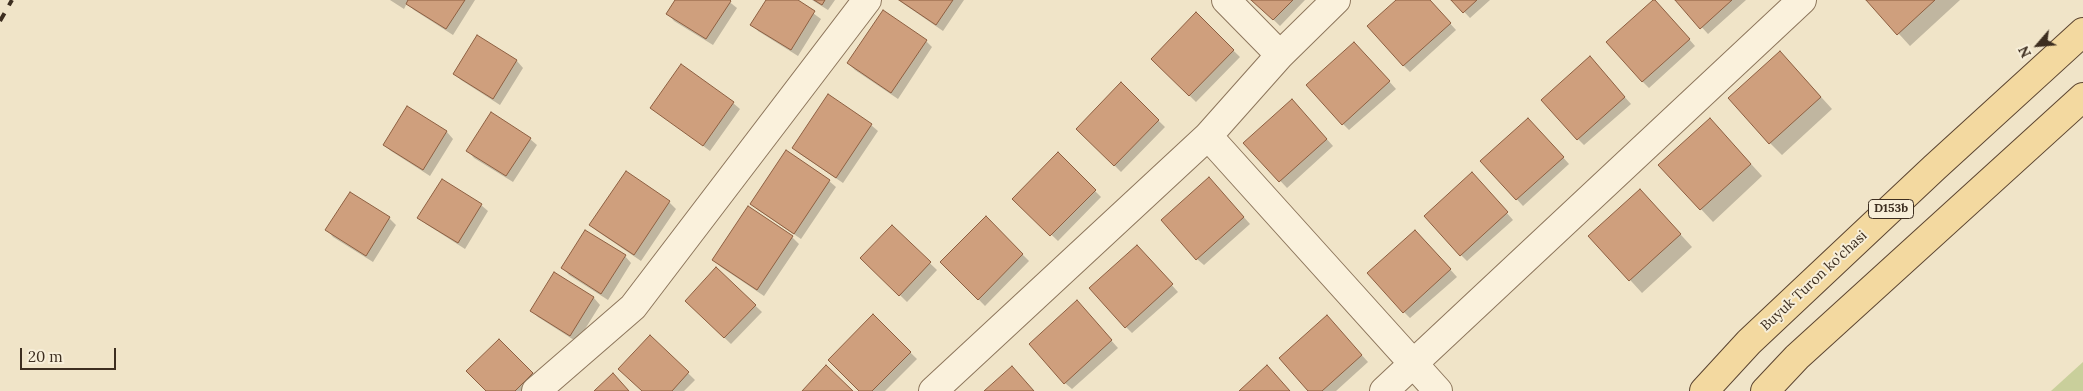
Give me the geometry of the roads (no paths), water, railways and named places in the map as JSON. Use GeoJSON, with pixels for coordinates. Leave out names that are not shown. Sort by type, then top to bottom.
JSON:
{"type":"FeatureCollection","features":[{"type":"Feature","properties":{"kind":"main road","name":"Buyuk Turon ko'chasi"},"geometry":{"type":"LineString","coordinates":[[1704,391],[1770,322],[1934,168],[2083,32]]}},
{"type":"Feature","properties":{"kind":"main road"},"geometry":{"type":"LineString","coordinates":[[1764,391],[1797,356],[2083,97]]}},
{"type":"Feature","properties":{"kind":"street"},"geometry":{"type":"LineString","coordinates":[[536,391],[633,307],[867,0]]}},
{"type":"Feature","properties":{"kind":"street"},"geometry":{"type":"LineString","coordinates":[[1226,0],[1280,55]]}},
{"type":"Feature","properties":{"kind":"street"},"geometry":{"type":"LineString","coordinates":[[933,391],[1208,136],[1280,55],[1336,0]]}},
{"type":"Feature","properties":{"kind":"street"},"geometry":{"type":"LineString","coordinates":[[1384,391],[1802,0]]}},
{"type":"Feature","properties":{"kind":"street"},"geometry":{"type":"LineString","coordinates":[[1208,136],[1415,363],[1438,391]]}},
{"type":"Feature","properties":{"kind":"railway"},"geometry":{"type":"LineString","coordinates":[[0,21],[12,0]]}}]}
